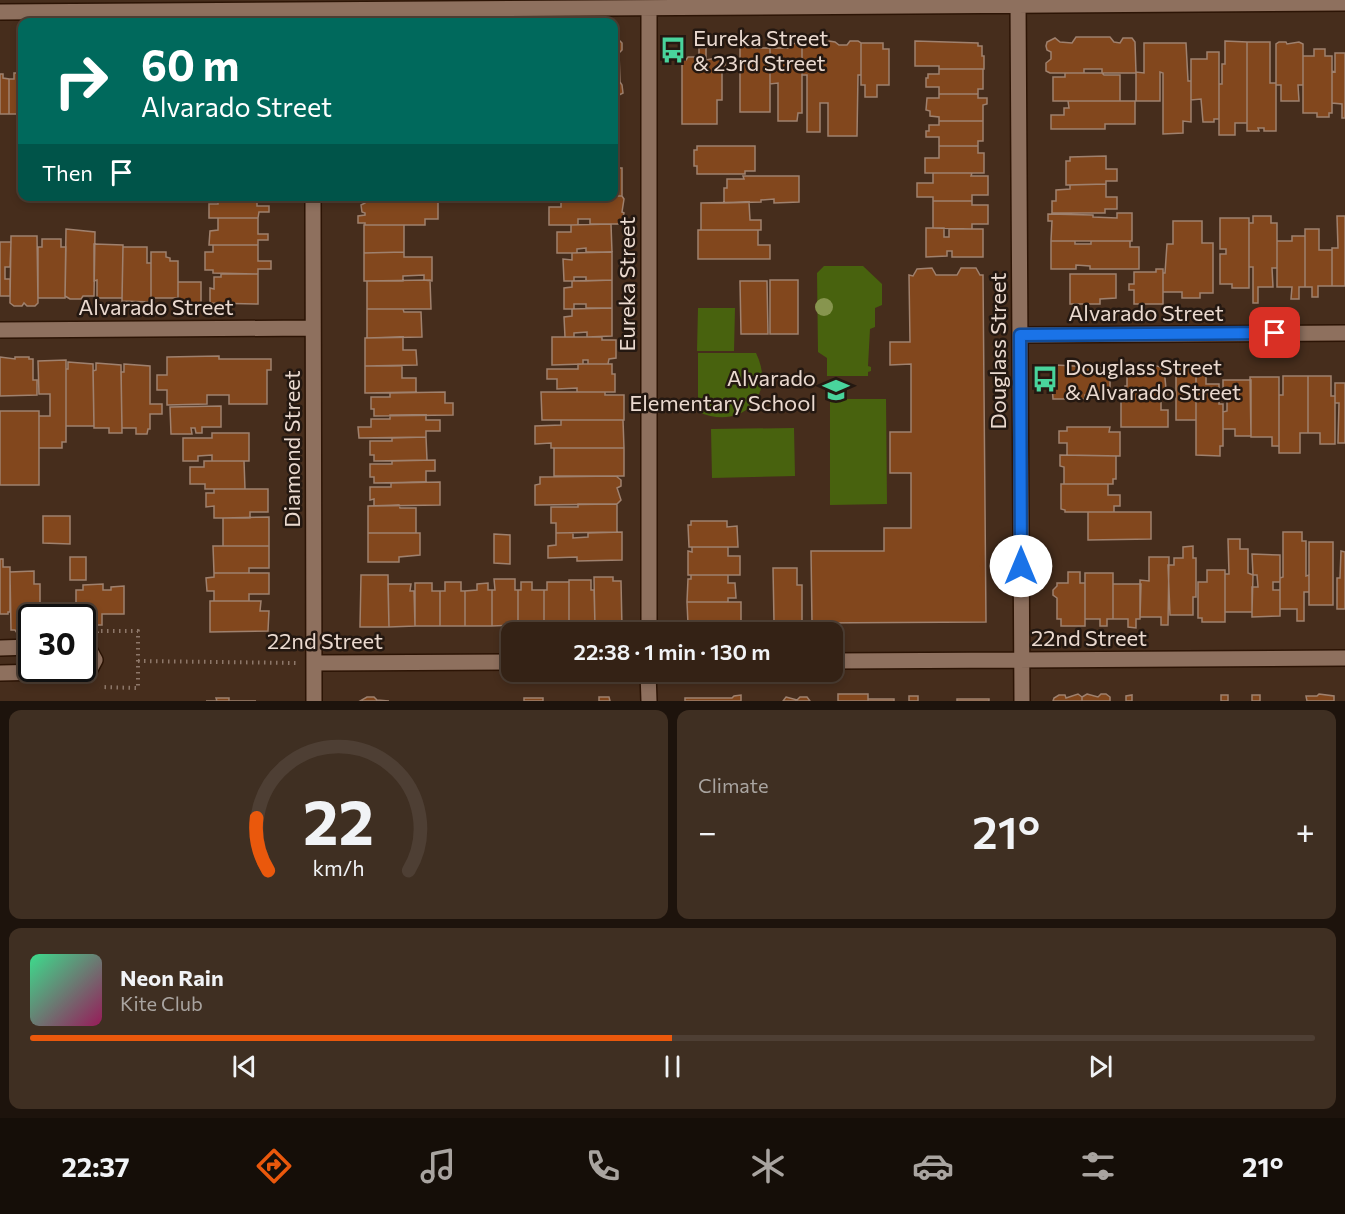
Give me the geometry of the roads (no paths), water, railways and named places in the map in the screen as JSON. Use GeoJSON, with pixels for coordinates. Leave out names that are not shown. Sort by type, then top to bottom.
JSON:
{"type":"FeatureCollection","features":[{"type":"Feature","properties":{"kind":"street"},"geometry":{"type":"LineString","coordinates":[[0,12],[1018,3],[1345,3]]}},
{"type":"Feature","properties":{"kind":"street","name":"Douglass Street"},"geometry":{"type":"LineString","coordinates":[[1018,3],[1022,701]]}},
{"type":"Feature","properties":{"kind":"street","name":"Eureka Street"},"geometry":{"type":"LineString","coordinates":[[649,8],[649,622]]}},
{"type":"Feature","properties":{"kind":"street","name":"Diamond Street"},"geometry":{"type":"LineString","coordinates":[[313,201],[314,701]]}},
{"type":"Feature","properties":{"kind":"street","name":"Alvarado Street"},"geometry":{"type":"LineString","coordinates":[[0,330],[313,328]]}},
{"type":"Feature","properties":{"kind":"street","name":"Alvarado Street"},"geometry":{"type":"LineString","coordinates":[[1020,335],[1345,333]]}},
{"type":"Feature","properties":{"kind":"street"},"geometry":{"type":"LineString","coordinates":[[0,648],[18,647]]}},
{"type":"Feature","properties":{"kind":"street","name":"22nd Street"},"geometry":{"type":"LineString","coordinates":[[843,661],[1345,658]]}},
{"type":"Feature","properties":{"kind":"street","name":"22nd Street"},"geometry":{"type":"LineString","coordinates":[[314,663],[501,662]]}},
{"type":"Feature","properties":{"kind":"street"},"geometry":{"type":"LineString","coordinates":[[0,673],[18,673]]}},
{"type":"Feature","properties":{"kind":"street"},"geometry":{"type":"LineString","coordinates":[[648,682],[649,701]]}},
{"type":"Feature","properties":{"kind":"place","name":"Eureka Street & 23rd Street"},"geometry":{"type":"Point","coordinates":[673,50]}},
{"type":"Feature","properties":{"kind":"place","name":"Douglass Street & Alvarado Street"},"geometry":{"type":"Point","coordinates":[1045,379]}},
{"type":"Feature","properties":{"kind":"place","name":"Alvarado Elementary School"},"geometry":{"type":"Point","coordinates":[836,390]}}]}
